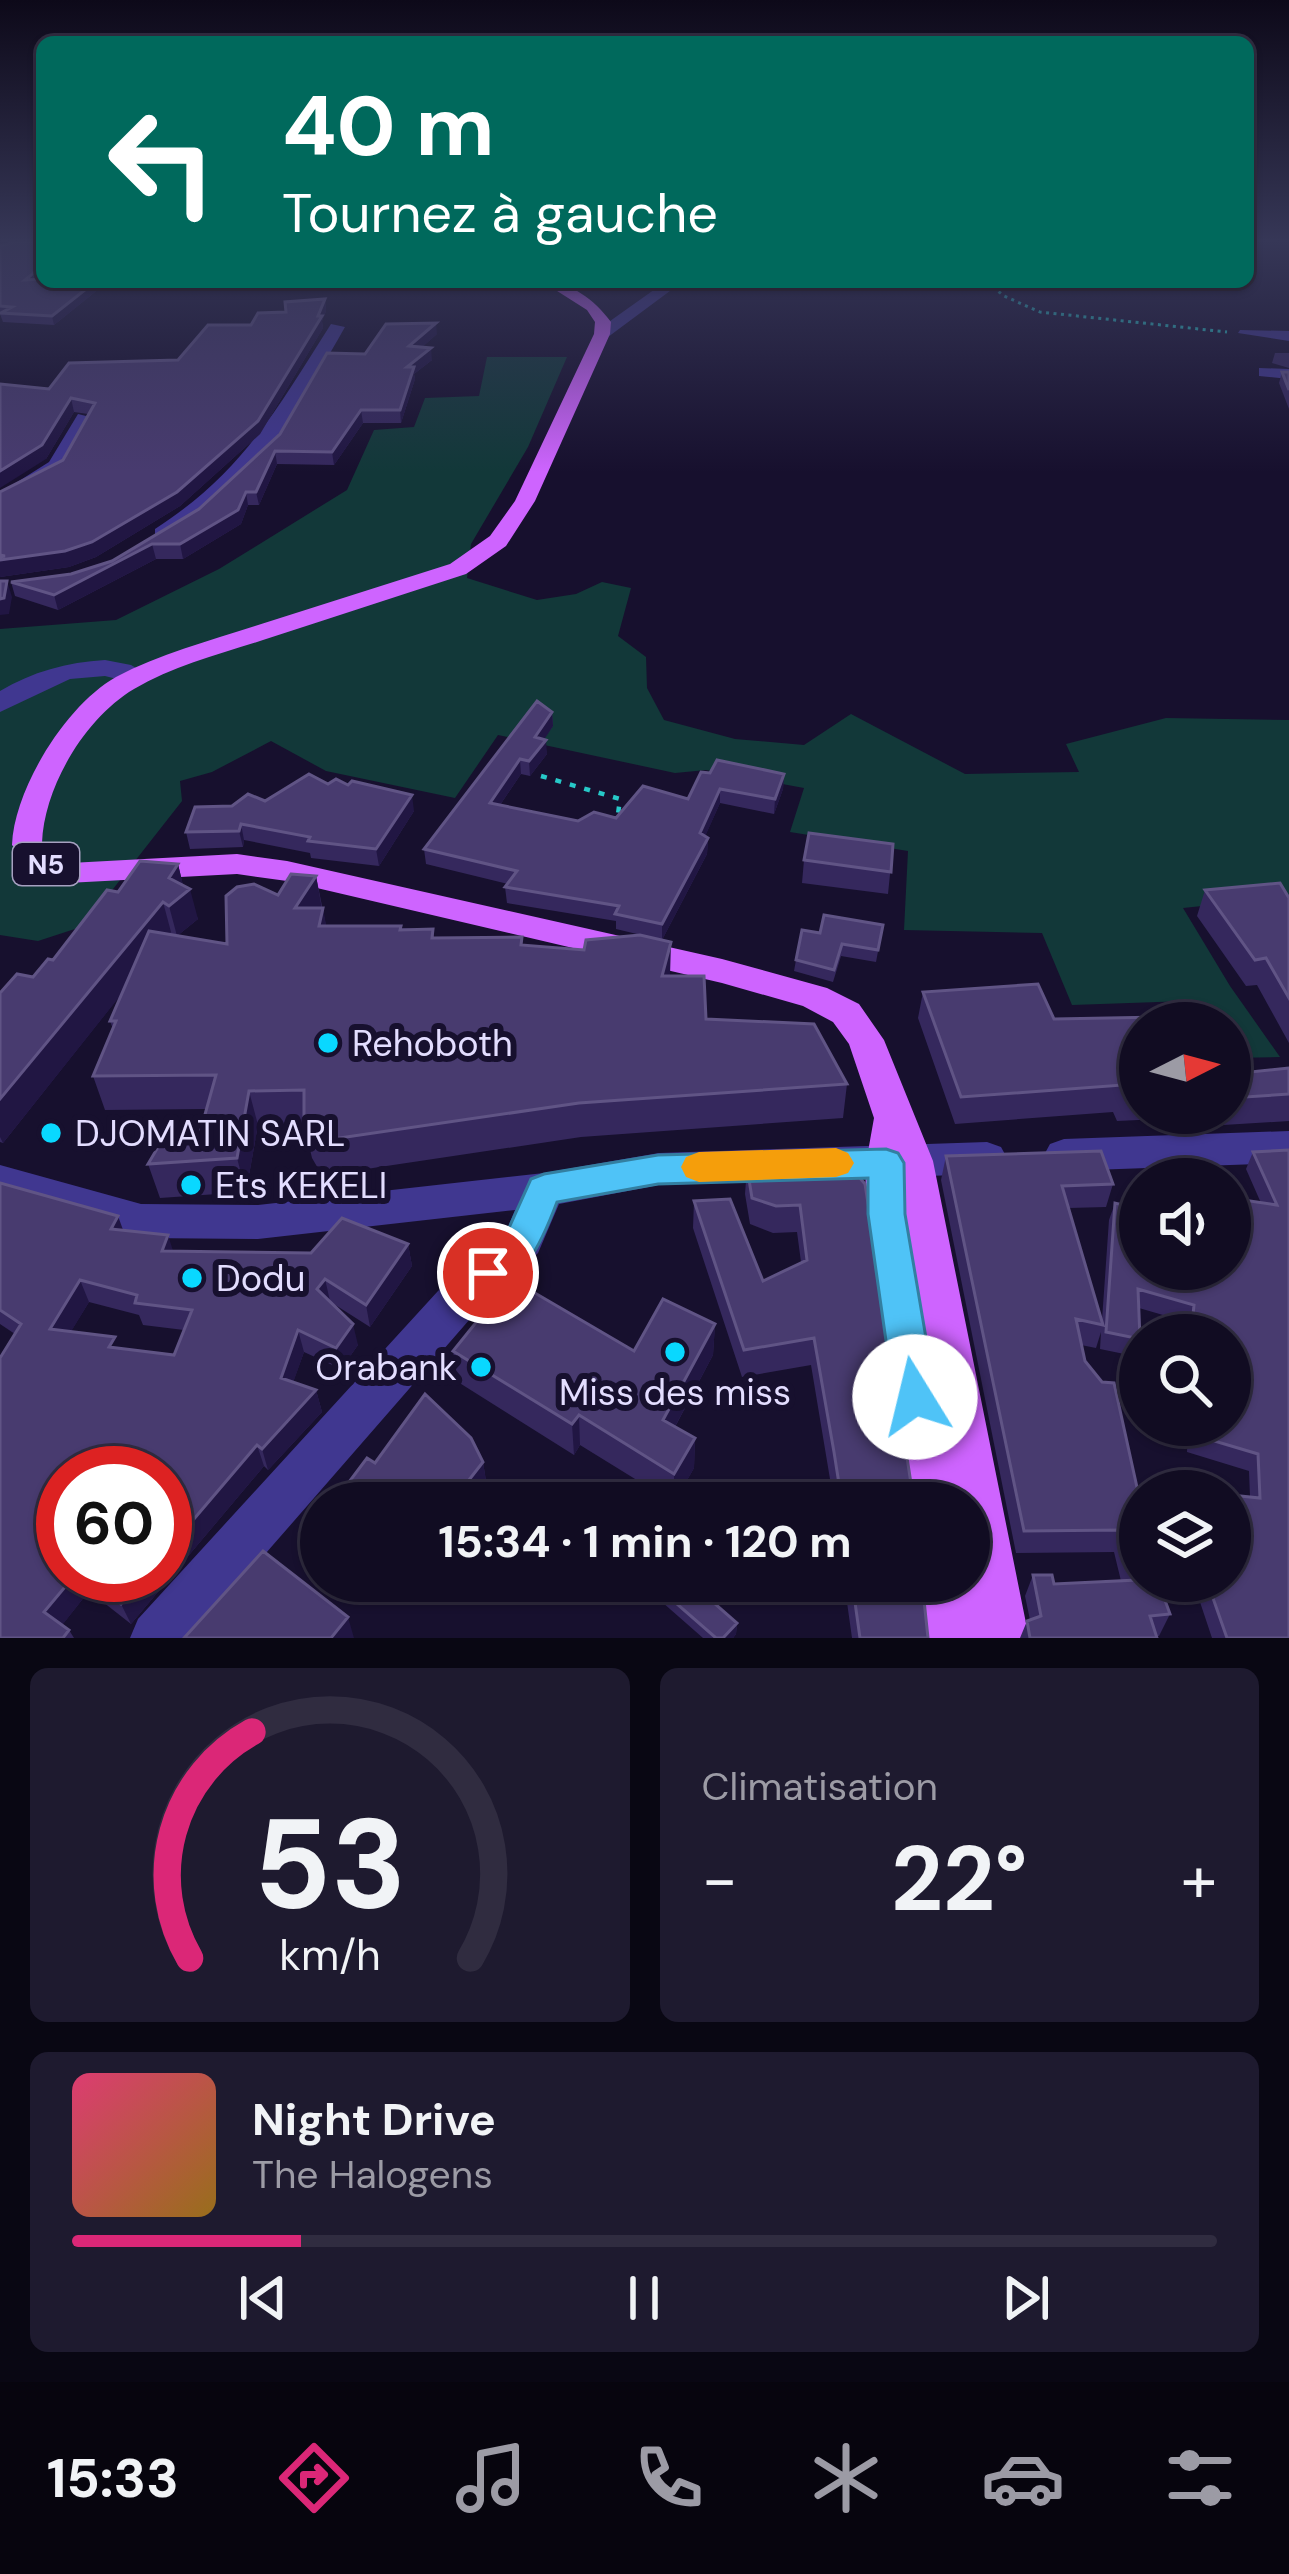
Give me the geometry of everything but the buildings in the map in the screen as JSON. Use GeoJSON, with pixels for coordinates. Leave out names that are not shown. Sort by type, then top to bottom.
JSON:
{"type":"FeatureCollection","features":[{"type":"Feature","properties":{"kind":"main road"},"geometry":{"type":"LineString","coordinates":[[600,318],[602,334]]}},
{"type":"Feature","properties":{"kind":"main road","name":"N5"},"geometry":{"type":"LineString","coordinates":[[602,334],[525,501],[489,550],[458,569],[137,676],[79,725],[46,776],[25,830],[27,845],[47,865],[83,874],[214,865],[274,869],[796,990],[832,1003],[858,1025],[878,1066],[1002,1638]]}},
{"type":"Feature","properties":{"kind":"main road","name":"N5"},"geometry":{"type":"LineString","coordinates":[[897,1147],[886,1214],[930,1482]]}},
{"type":"Feature","properties":{"kind":"main road"},"geometry":{"type":"LineString","coordinates":[[949,1602],[955,1638]]}},
{"type":"Feature","properties":{"kind":"street"},"geometry":{"type":"LineString","coordinates":[[602,334],[624,318]]}},
{"type":"Feature","properties":{"kind":"street"},"geometry":{"type":"LineString","coordinates":[[138,549],[204,504],[272,440],[337,327]]}},
{"type":"Feature","properties":{"kind":"street"},"geometry":{"type":"LineString","coordinates":[[1246,333],[1289,336]]}},
{"type":"Feature","properties":{"kind":"street"},"geometry":{"type":"LineString","coordinates":[[1264,372],[1289,374]]}},
{"type":"Feature","properties":{"kind":"street"},"geometry":{"type":"LineString","coordinates":[[0,502],[57,466],[85,418]]}},
{"type":"Feature","properties":{"kind":"street"},"geometry":{"type":"LineString","coordinates":[[0,704],[33,684],[99,668],[124,669],[137,676]]}},
{"type":"Feature","properties":{"kind":"street"},"geometry":{"type":"LineString","coordinates":[[0,1181],[141,1221],[258,1222],[544,1190],[658,1169],[897,1147],[1289,1147]]}},
{"type":"Feature","properties":{"kind":"street"},"geometry":{"type":"LineString","coordinates":[[157,1638],[454,1305],[524,1240],[544,1190]]}},
{"type":"Feature","properties":{"kind":"path"},"geometry":{"type":"LineString","coordinates":[[1123,318],[1246,333]]}},
{"type":"Feature","properties":{"kind":"path"},"geometry":{"type":"LineString","coordinates":[[541,776],[620,799],[618,838]]}},
{"type":"Feature","properties":{"kind":"green space"},"geometry":{"type":"Polygon","coordinates":[[[487,357],[567,357],[528,447],[471,544],[467,578],[537,600],[576,594],[602,582],[631,588],[618,636],[646,657],[647,688],[664,720],[735,739],[804,745],[851,714],[965,774],[1079,772],[1066,744],[1166,718],[1289,720],[1289,897],[1183,908],[1241,1002],[1072,1005],[1042,933],[904,930],[908,851],[790,832],[804,788],[706,770],[675,773],[498,735],[455,798],[326,771],[271,741],[212,772],[180,781],[182,801],[84,926],[38,941],[0,935],[0,629],[116,620],[219,569],[347,490],[374,430],[414,427],[425,398],[479,396],[487,357]]]}},
{"type":"Feature","properties":{"kind":"green space"},"geometry":{"type":"Polygon","coordinates":[[[1251,1016],[1280,1057],[1251,1058],[1251,1016]]]}},
{"type":"Feature","properties":{"kind":"slow traffic"},"geometry":{"type":"LineString","coordinates":[[699,1167],[836,1163]]}},
{"type":"Feature","properties":{"kind":"place","name":"Rehoboth"},"geometry":{"type":"Point","coordinates":[328,1043]}},
{"type":"Feature","properties":{"kind":"place","name":"DJOMATIN SARL"},"geometry":{"type":"Point","coordinates":[51,1133]}},
{"type":"Feature","properties":{"kind":"place","name":"Ets KEKELI"},"geometry":{"type":"Point","coordinates":[191,1185]}},
{"type":"Feature","properties":{"kind":"place","name":"Dodu"},"geometry":{"type":"Point","coordinates":[192,1278]}},
{"type":"Feature","properties":{"kind":"place","name":"Miss des miss"},"geometry":{"type":"Point","coordinates":[675,1352]}},
{"type":"Feature","properties":{"kind":"place","name":"Orabank"},"geometry":{"type":"Point","coordinates":[481,1367]}},
{"type":"Feature","properties":{"kind":"route"},"geometry":{"type":"LineString","coordinates":[[488,1273],[524,1240],[544,1190],[658,1169],[886,1163],[886,1214],[915,1397]]}}]}
